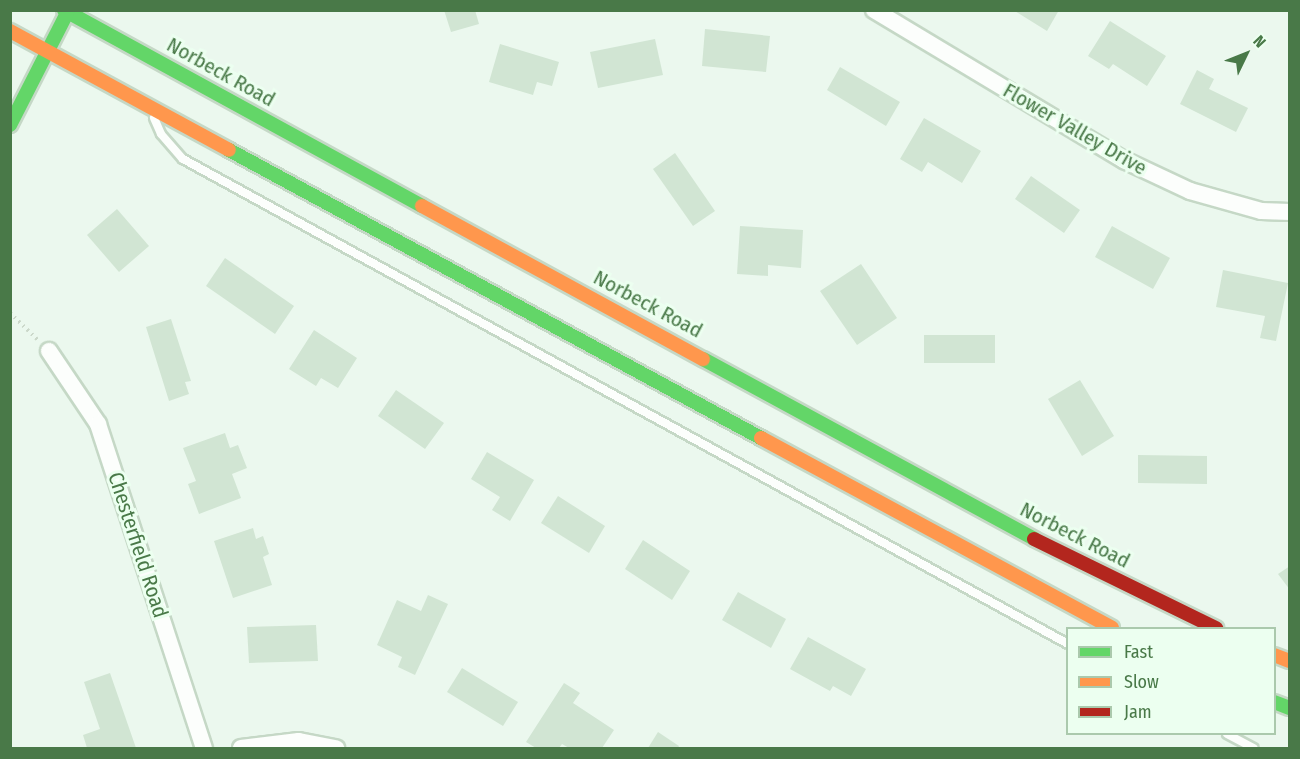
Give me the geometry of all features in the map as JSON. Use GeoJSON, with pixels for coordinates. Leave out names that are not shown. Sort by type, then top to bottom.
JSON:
{"type":"FeatureCollection","features":[{"type":"Feature","properties":{"kind":"main road"},"geometry":{"type":"LineString","coordinates":[[12,116],[48,51],[66,11]]}},
{"type":"Feature","properties":{"kind":"main road","name":"Norbeck Road"},"geometry":{"type":"LineString","coordinates":[[66,11],[1029,537],[1214,627]]}},
{"type":"Feature","properties":{"kind":"main road"},"geometry":{"type":"LineString","coordinates":[[10,31],[1110,627]]}},
{"type":"Feature","properties":{"kind":"main road"},"geometry":{"type":"LineString","coordinates":[[1276,655],[1290,661]]}},
{"type":"Feature","properties":{"kind":"main road"},"geometry":{"type":"LineString","coordinates":[[1276,702],[1290,708]]}},
{"type":"Feature","properties":{"kind":"street","name":"Flower Valley Drive"},"geometry":{"type":"LineString","coordinates":[[874,10],[1124,160],[1190,191],[1261,211],[1290,212]]}},
{"type":"Feature","properties":{"kind":"street","name":"Chesterfield Road"},"geometry":{"type":"LineString","coordinates":[[49,351],[98,424],[204,748]]}},
{"type":"Feature","properties":{"kind":"street"},"geometry":{"type":"LineString","coordinates":[[241,748],[299,741],[336,748]]}},
{"type":"Feature","properties":{"kind":"lane"},"geometry":{"type":"LineString","coordinates":[[149,106],[160,134],[183,159],[1066,643]]}},
{"type":"Feature","properties":{"kind":"lane"},"geometry":{"type":"LineString","coordinates":[[1229,735],[1253,748]]}},
{"type":"Feature","properties":{"kind":"path"},"geometry":{"type":"LineString","coordinates":[[10,313],[49,351]]}},
{"type":"Feature","properties":{"kind":"building"},"geometry":{"type":"Polygon","coordinates":[[[444,10],[475,10],[479,24],[451,32],[444,10]]]}},
{"type":"Feature","properties":{"kind":"building"},"geometry":{"type":"Polygon","coordinates":[[[1013,10],[1059,10],[1047,31],[1013,10]]]}},
{"type":"Feature","properties":{"kind":"building"},"geometry":{"type":"Polygon","coordinates":[[[1110,21],[1166,56],[1147,86],[1113,64],[1109,69],[1088,56],[1110,21]]]}},
{"type":"Feature","properties":{"kind":"building"},"geometry":{"type":"Polygon","coordinates":[[[705,29],[770,36],[766,72],[702,66],[705,29]]]}},
{"type":"Feature","properties":{"kind":"building"},"geometry":{"type":"Polygon","coordinates":[[[655,39],[663,75],[598,88],[590,52],[655,39]]]}},
{"type":"Feature","properties":{"kind":"building"},"geometry":{"type":"Polygon","coordinates":[[[500,44],[559,62],[552,86],[537,82],[533,95],[489,82],[500,44]]]}},
{"type":"Feature","properties":{"kind":"building"},"geometry":{"type":"Polygon","coordinates":[[[840,67],[900,102],[886,126],[827,90],[840,67]]]}},
{"type":"Feature","properties":{"kind":"building"},"geometry":{"type":"Polygon","coordinates":[[[1197,70],[1214,79],[1209,89],[1248,108],[1236,132],[1180,104],[1197,70]]]}},
{"type":"Feature","properties":{"kind":"building"},"geometry":{"type":"Polygon","coordinates":[[[924,118],[981,151],[962,183],[928,162],[922,172],[900,159],[924,118]]]}},
{"type":"Feature","properties":{"kind":"building"},"geometry":{"type":"Polygon","coordinates":[[[675,153],[715,211],[693,226],[653,169],[675,153]]]}},
{"type":"Feature","properties":{"kind":"building"},"geometry":{"type":"Polygon","coordinates":[[[1031,176],[1080,210],[1064,233],[1015,199],[1031,176]]]}},
{"type":"Feature","properties":{"kind":"building"},"geometry":{"type":"Polygon","coordinates":[[[117,209],[149,246],[119,272],[87,235],[117,209]]]}},
{"type":"Feature","properties":{"kind":"building"},"geometry":{"type":"Polygon","coordinates":[[[740,226],[803,230],[801,268],[768,265],[768,276],[737,274],[740,226]]]}},
{"type":"Feature","properties":{"kind":"building"},"geometry":{"type":"Polygon","coordinates":[[[1112,226],[1170,258],[1153,289],[1095,257],[1112,226]]]}},
{"type":"Feature","properties":{"kind":"building"},"geometry":{"type":"Polygon","coordinates":[[[225,258],[294,306],[275,334],[206,286],[225,258]]]}},
{"type":"Feature","properties":{"kind":"building"},"geometry":{"type":"Polygon","coordinates":[[[861,264],[897,318],[857,345],[820,291],[861,264]]]}},
{"type":"Feature","properties":{"kind":"building"},"geometry":{"type":"Polygon","coordinates":[[[1223,270],[1288,283],[1276,341],[1260,338],[1265,316],[1216,307],[1223,270]]]}},
{"type":"Feature","properties":{"kind":"building"},"geometry":{"type":"Polygon","coordinates":[[[171,319],[191,381],[185,382],[189,394],[169,401],[146,327],[171,319]]]}},
{"type":"Feature","properties":{"kind":"building"},"geometry":{"type":"Polygon","coordinates":[[[314,330],[357,358],[338,388],[321,378],[316,386],[289,369],[314,330]]]}},
{"type":"Feature","properties":{"kind":"building"},"geometry":{"type":"Polygon","coordinates":[[[924,335],[995,335],[995,363],[924,363],[924,335]]]}},
{"type":"Feature","properties":{"kind":"building"},"geometry":{"type":"Polygon","coordinates":[[[1080,380],[1114,436],[1082,456],[1048,399],[1080,380]]]}},
{"type":"Feature","properties":{"kind":"building"},"geometry":{"type":"Polygon","coordinates":[[[396,390],[444,423],[425,449],[378,416],[396,390]]]}},
{"type":"Feature","properties":{"kind":"building"},"geometry":{"type":"Polygon","coordinates":[[[225,433],[230,448],[238,445],[247,468],[232,474],[241,498],[199,514],[188,484],[196,481],[183,448],[225,433]]]}},
{"type":"Feature","properties":{"kind":"building"},"geometry":{"type":"Polygon","coordinates":[[[487,452],[534,480],[510,521],[492,510],[500,497],[471,479],[487,452]]]}},
{"type":"Feature","properties":{"kind":"building"},"geometry":{"type":"Polygon","coordinates":[[[1138,455],[1207,456],[1207,484],[1138,483],[1138,455]]]}},
{"type":"Feature","properties":{"kind":"building"},"geometry":{"type":"Polygon","coordinates":[[[558,496],[605,526],[589,553],[541,523],[558,496]]]}},
{"type":"Feature","properties":{"kind":"building"},"geometry":{"type":"Polygon","coordinates":[[[253,528],[256,539],[263,536],[269,554],[263,557],[272,585],[233,598],[214,541],[253,528]]]}},
{"type":"Feature","properties":{"kind":"building"},"geometry":{"type":"Polygon","coordinates":[[[643,540],[690,571],[672,600],[625,569],[643,540]]]}},
{"type":"Feature","properties":{"kind":"building"},"geometry":{"type":"Polygon","coordinates":[[[1290,566],[1290,590],[1278,574],[1290,566]]]}},
{"type":"Feature","properties":{"kind":"building"},"geometry":{"type":"Polygon","coordinates":[[[738,592],[786,619],[771,648],[722,620],[738,592]]]}},
{"type":"Feature","properties":{"kind":"building"},"geometry":{"type":"Polygon","coordinates":[[[428,595],[448,604],[415,675],[398,667],[402,657],[377,645],[397,600],[421,611],[428,595]]]}},
{"type":"Feature","properties":{"kind":"building"},"geometry":{"type":"Polygon","coordinates":[[[316,625],[318,661],[249,663],[247,627],[316,625]]]}},
{"type":"Feature","properties":{"kind":"building"},"geometry":{"type":"Polygon","coordinates":[[[808,637],[866,669],[851,696],[833,686],[830,691],[790,669],[808,637]]]}},
{"type":"Feature","properties":{"kind":"building"},"geometry":{"type":"Polygon","coordinates":[[[462,668],[518,702],[503,726],[447,692],[462,668]]]}},
{"type":"Feature","properties":{"kind":"building"},"geometry":{"type":"Polygon","coordinates":[[[110,673],[136,748],[87,748],[83,735],[100,729],[84,682],[110,673]]]}},
{"type":"Feature","properties":{"kind":"building"},"geometry":{"type":"Polygon","coordinates":[[[564,683],[580,693],[573,703],[614,730],[602,748],[569,748],[562,744],[559,748],[536,748],[526,742],[564,683]]]}},
{"type":"Feature","properties":{"kind":"building"},"geometry":{"type":"Polygon","coordinates":[[[658,732],[679,746],[678,748],[648,748],[658,732]]]}},
{"type":"Feature","properties":{"kind":"traffic: fast"},"geometry":{"type":"LineString","coordinates":[[64,10],[422,206]]}},
{"type":"Feature","properties":{"kind":"traffic: fast"},"geometry":{"type":"LineString","coordinates":[[10,125],[67,13]]}},
{"type":"Feature","properties":{"kind":"traffic: fast"},"geometry":{"type":"LineString","coordinates":[[229,150],[761,438]]}},
{"type":"Feature","properties":{"kind":"traffic: fast"},"geometry":{"type":"LineString","coordinates":[[703,359],[1034,539]]}},
{"type":"Feature","properties":{"kind":"traffic: fast"},"geometry":{"type":"LineString","coordinates":[[1276,703],[1290,708]]}},
{"type":"Feature","properties":{"kind":"traffic: slow"},"geometry":{"type":"LineString","coordinates":[[10,31],[229,150]]}},
{"type":"Feature","properties":{"kind":"traffic: slow"},"geometry":{"type":"LineString","coordinates":[[422,206],[703,359]]}},
{"type":"Feature","properties":{"kind":"traffic: slow"},"geometry":{"type":"LineString","coordinates":[[761,438],[1110,627]]}},
{"type":"Feature","properties":{"kind":"traffic: slow"},"geometry":{"type":"LineString","coordinates":[[1276,656],[1290,661]]}},
{"type":"Feature","properties":{"kind":"traffic: jam"},"geometry":{"type":"LineString","coordinates":[[1034,539],[1214,627]]}}]}
